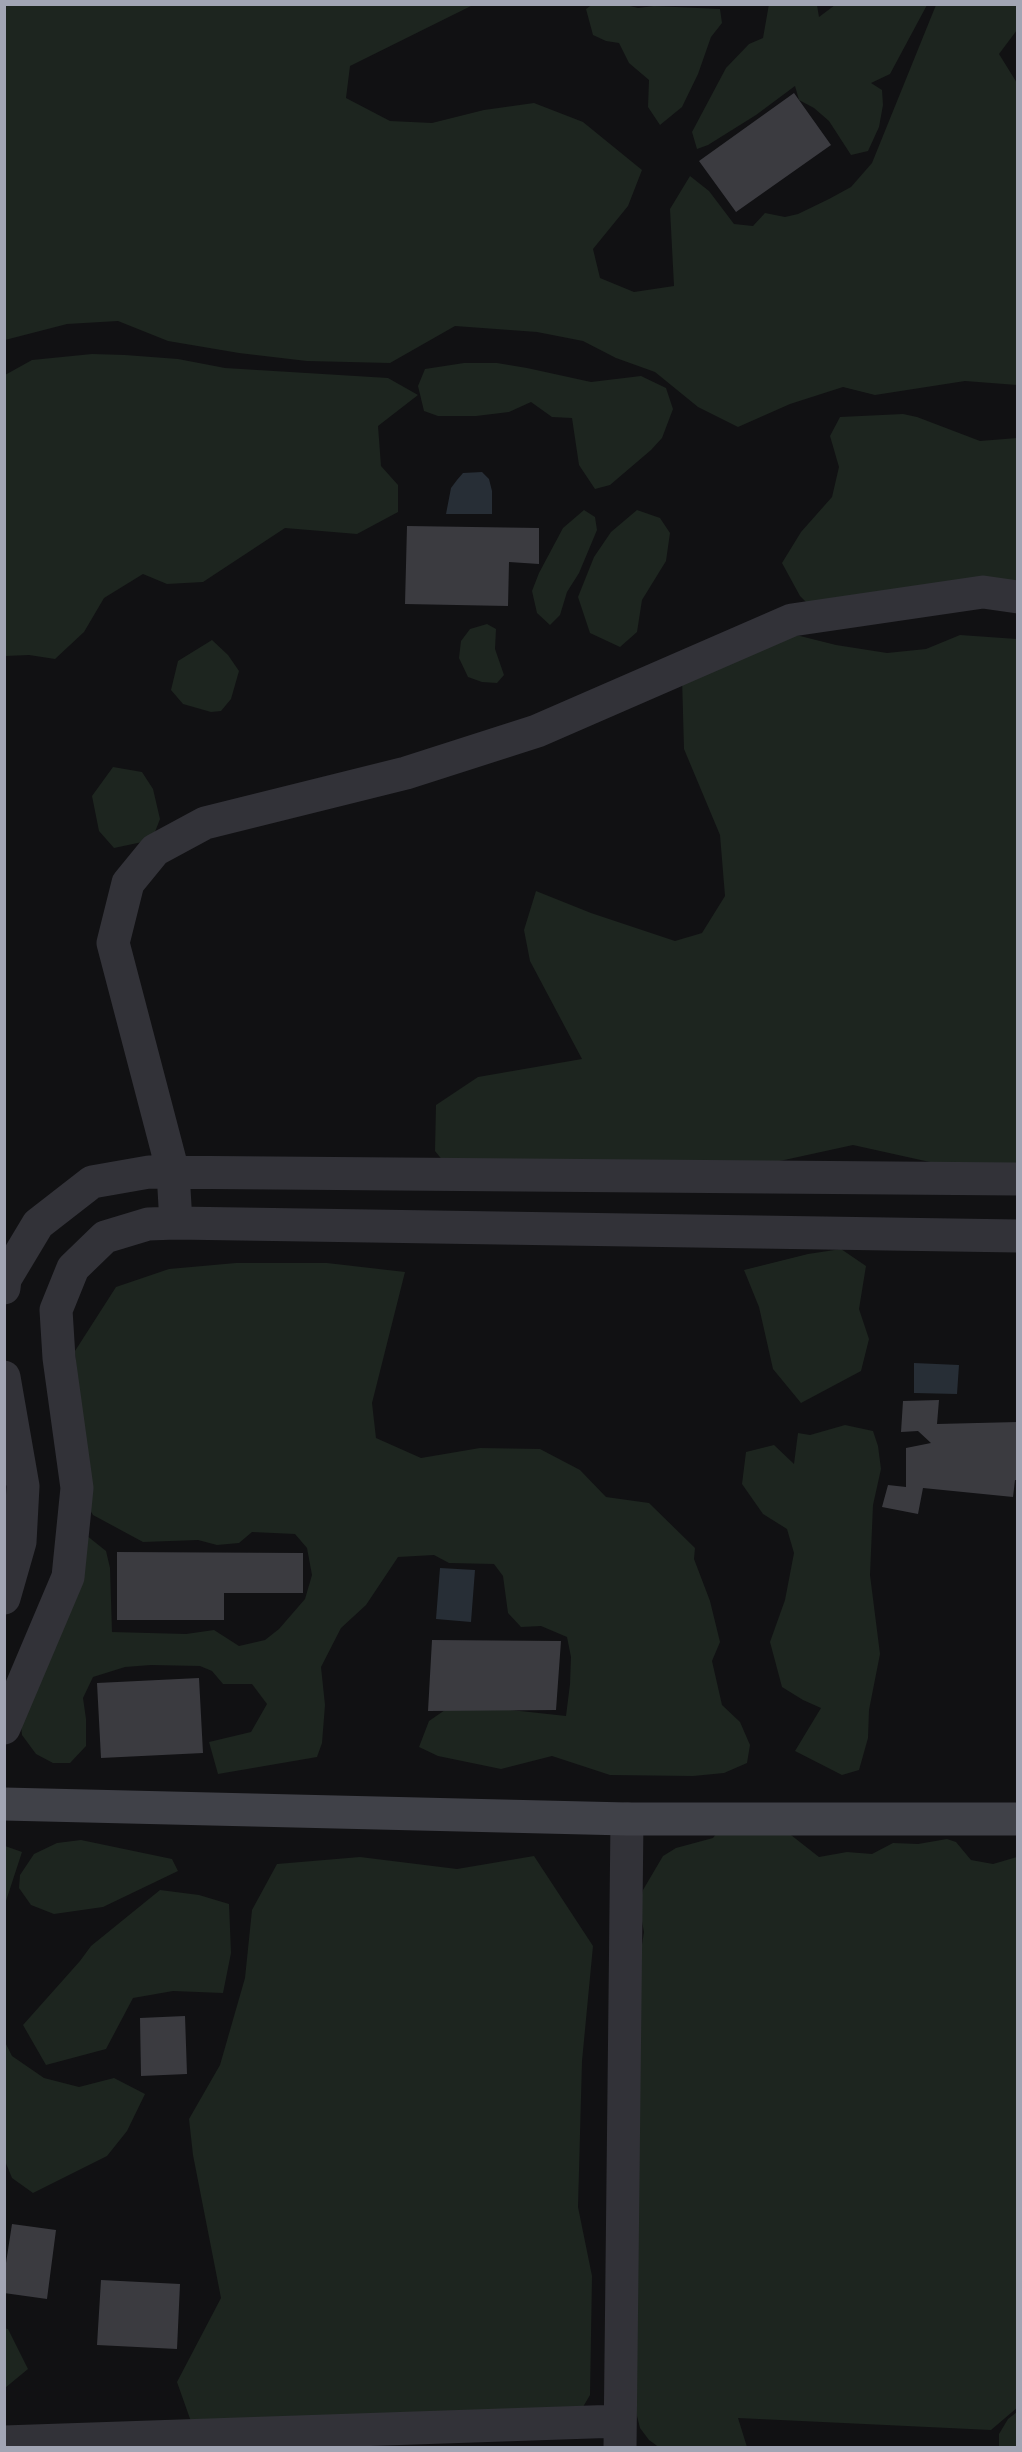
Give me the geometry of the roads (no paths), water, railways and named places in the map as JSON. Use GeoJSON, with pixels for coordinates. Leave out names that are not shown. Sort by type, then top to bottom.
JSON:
{"type":"FeatureCollection","features":[{"type":"Feature","properties":{"kind":"street"},"geometry":{"type":"LineString","coordinates":[[176,1223],[173,1172],[112,943],[128,883],[155,850],[205,823],[406,773],[537,731],[792,620],[983,592],[1017,597]]}},
{"type":"Feature","properties":{"kind":"street"},"geometry":{"type":"LineString","coordinates":[[4,1288],[5,1279],[38,1224],[92,1182],[149,1172],[1017,1179]]}},
{"type":"Feature","properties":{"kind":"street"},"geometry":{"type":"LineString","coordinates":[[4,1728],[68,1577],[77,1488],[59,1358],[56,1310],[73,1268],[105,1237],[148,1224],[176,1223],[1017,1236]]}},
{"type":"Feature","properties":{"kind":"street"},"geometry":{"type":"LineString","coordinates":[[4,1377],[23,1486],[20,1542],[4,1598]]}},
{"type":"Feature","properties":{"kind":"street"},"geometry":{"type":"LineString","coordinates":[[4,1804],[627,1818],[1017,1819]]}},
{"type":"Feature","properties":{"kind":"street"},"geometry":{"type":"LineString","coordinates":[[4,2442],[620,2434],[627,1818]]}}]}
